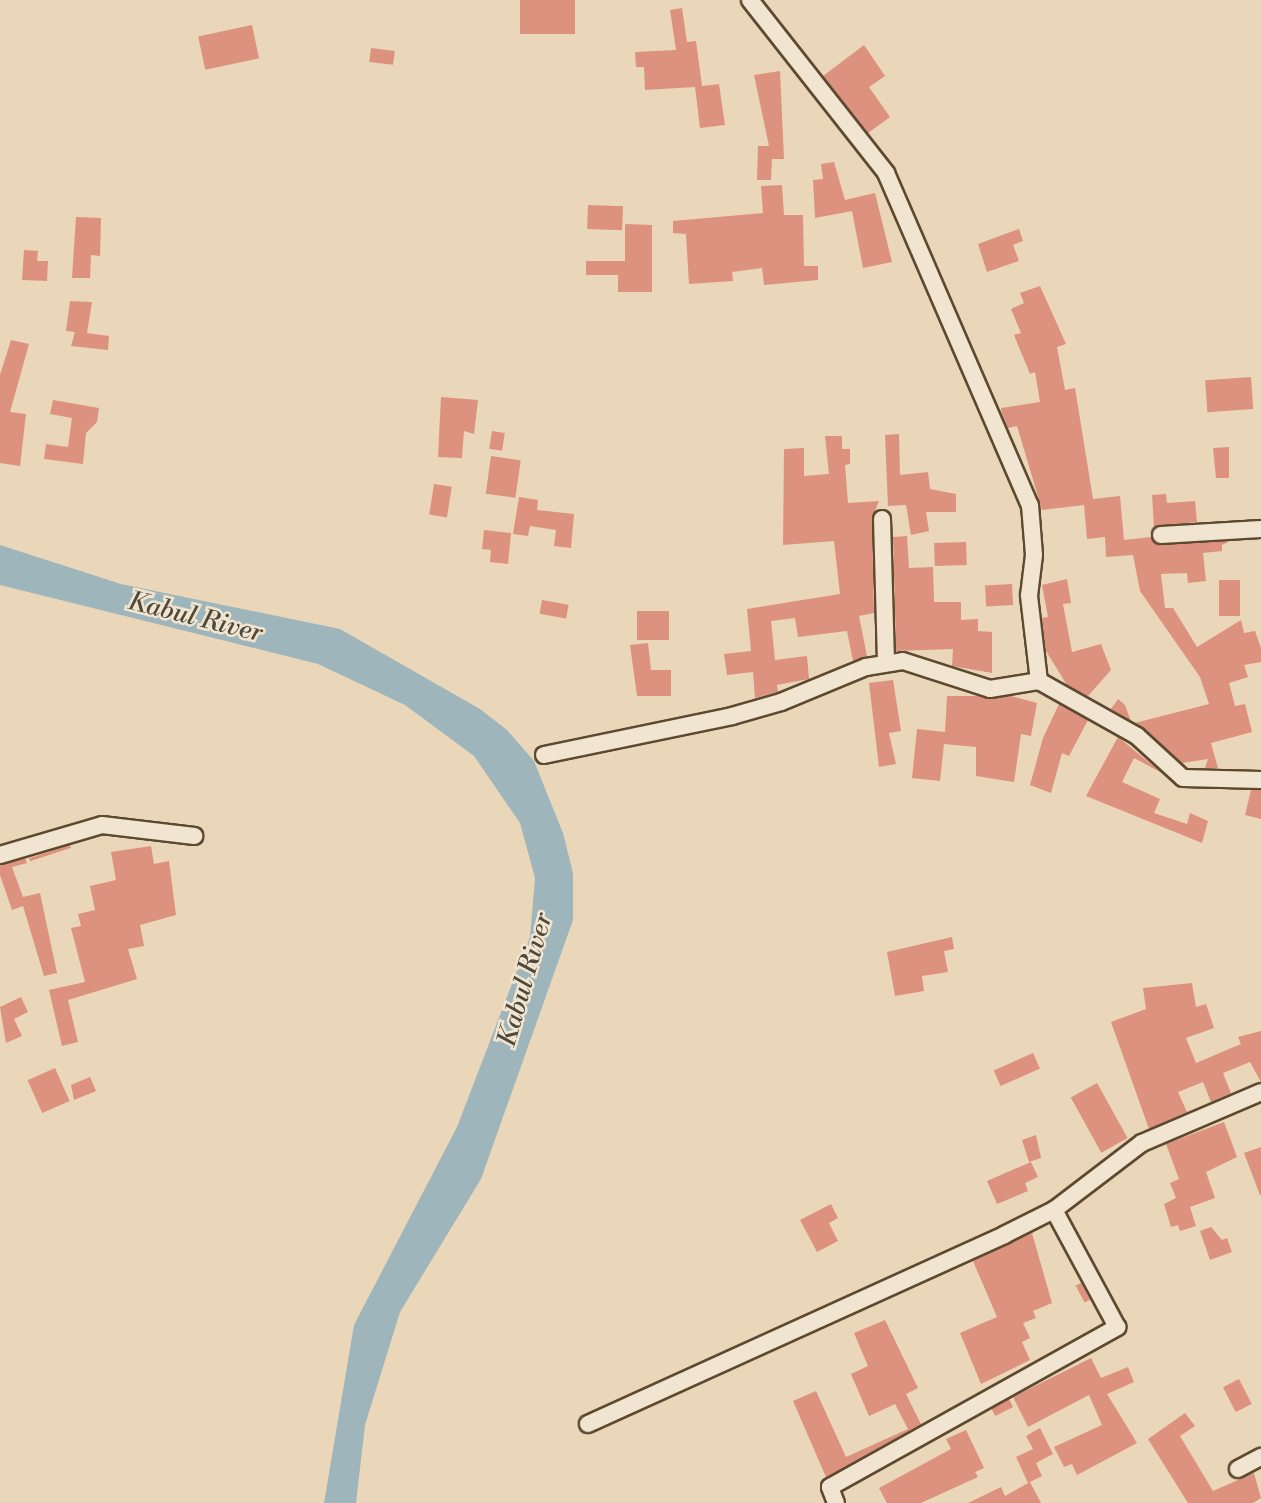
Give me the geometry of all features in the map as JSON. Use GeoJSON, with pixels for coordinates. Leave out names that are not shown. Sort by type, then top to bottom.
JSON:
{"type":"FeatureCollection","features":[{"type":"Feature","properties":{"kind":"street"},"geometry":{"type":"LineString","coordinates":[[750,0],[886,173],[1029,505],[1034,555],[1030,606],[1039,681]]}},
{"type":"Feature","properties":{"kind":"street"},"geometry":{"type":"LineString","coordinates":[[882,519],[886,662]]}},
{"type":"Feature","properties":{"kind":"street"},"geometry":{"type":"LineString","coordinates":[[1161,535],[1261,529]]}},
{"type":"Feature","properties":{"kind":"street"},"geometry":{"type":"LineString","coordinates":[[544,755],[751,711],[886,662],[921,664],[939,676],[990,689],[1039,681],[1137,736],[1183,778],[1261,780]]}},
{"type":"Feature","properties":{"kind":"street"},"geometry":{"type":"LineString","coordinates":[[0,855],[102,825],[194,836]]}},
{"type":"Feature","properties":{"kind":"street"},"geometry":{"type":"LineString","coordinates":[[588,1424],[1054,1210],[1142,1143],[1261,1092]]}},
{"type":"Feature","properties":{"kind":"street"},"geometry":{"type":"LineString","coordinates":[[836,1503],[830,1486],[1117,1327],[1054,1210]]}},
{"type":"Feature","properties":{"kind":"street"},"geometry":{"type":"LineString","coordinates":[[1238,1469],[1261,1457]]}},
{"type":"Feature","properties":{"kind":"water","name":"Kabul River"},"geometry":{"type":"Polygon","coordinates":[[[0,545],[121,584],[340,629],[480,709],[507,730],[534,761],[563,833],[573,873],[573,920],[481,1179],[400,1312],[365,1425],[356,1503],[324,1503],[354,1325],[457,1127],[530,937],[535,878],[520,823],[474,756],[405,705],[318,664],[0,585],[0,545]]]}},
{"type":"Feature","properties":{"kind":"building"},"geometry":{"type":"Polygon","coordinates":[[[520,0],[575,0],[575,34],[520,34],[520,0]]]}},
{"type":"Feature","properties":{"kind":"building"},"geometry":{"type":"Polygon","coordinates":[[[682,8],[687,42],[696,41],[702,86],[719,84],[725,125],[700,128],[695,87],[645,90],[644,67],[636,67],[635,52],[676,50],[670,10],[682,8]]]}},
{"type":"Feature","properties":{"kind":"building"},"geometry":{"type":"Polygon","coordinates":[[[252,25],[259,58],[205,70],[198,36],[252,25]]]}},
{"type":"Feature","properties":{"kind":"building"},"geometry":{"type":"Polygon","coordinates":[[[864,45],[885,76],[869,87],[890,117],[868,133],[823,76],[864,45]]]}},
{"type":"Feature","properties":{"kind":"building"},"geometry":{"type":"Polygon","coordinates":[[[371,48],[395,51],[393,65],[369,62],[371,48]]]}},
{"type":"Feature","properties":{"kind":"building"},"geometry":{"type":"Polygon","coordinates":[[[780,71],[784,159],[772,159],[771,180],[757,180],[758,146],[769,146],[754,75],[780,71]]]}},
{"type":"Feature","properties":{"kind":"building"},"geometry":{"type":"Polygon","coordinates":[[[834,162],[845,200],[875,193],[892,262],[863,268],[852,211],[815,218],[813,180],[823,179],[821,164],[834,162]]]}},
{"type":"Feature","properties":{"kind":"building"},"geometry":{"type":"Polygon","coordinates":[[[782,185],[784,215],[803,215],[804,266],[818,266],[818,280],[764,285],[762,268],[732,272],[733,281],[689,284],[686,234],[673,233],[673,221],[763,213],[761,186],[782,185]]]}},
{"type":"Feature","properties":{"kind":"building"},"geometry":{"type":"Polygon","coordinates":[[[588,205],[623,206],[622,230],[587,229],[588,205]]]}},
{"type":"Feature","properties":{"kind":"building"},"geometry":{"type":"Polygon","coordinates":[[[76,217],[101,218],[100,256],[91,255],[90,278],[72,278],[76,217]]]}},
{"type":"Feature","properties":{"kind":"building"},"geometry":{"type":"Polygon","coordinates":[[[625,224],[652,225],[652,292],[618,292],[618,275],[586,275],[586,261],[625,261],[625,224]]]}},
{"type":"Feature","properties":{"kind":"building"},"geometry":{"type":"Polygon","coordinates":[[[1019,229],[1023,241],[1013,245],[1019,261],[987,272],[978,244],[1019,229]]]}},
{"type":"Feature","properties":{"kind":"building"},"geometry":{"type":"Polygon","coordinates":[[[24,250],[38,251],[37,261],[48,261],[47,281],[22,280],[24,250]]]}},
{"type":"Feature","properties":{"kind":"building"},"geometry":{"type":"Polygon","coordinates":[[[1040,286],[1066,344],[1057,347],[1065,390],[1075,388],[1093,499],[1120,496],[1124,540],[1151,537],[1162,545],[1230,541],[1222,545],[1222,551],[1203,553],[1206,581],[1188,583],[1187,573],[1161,574],[1165,608],[1173,608],[1197,647],[1241,620],[1244,633],[1255,631],[1261,648],[1261,662],[1244,665],[1248,677],[1229,683],[1235,706],[1245,704],[1252,732],[1211,743],[1218,768],[1205,768],[1208,759],[1182,763],[1135,723],[1209,704],[1200,677],[1140,591],[1133,555],[1106,557],[1105,537],[1087,539],[1084,505],[1042,510],[1017,426],[1008,428],[1002,414],[1001,408],[1040,402],[1035,372],[1030,374],[1014,335],[1021,333],[1011,309],[1024,303],[1020,293],[1040,286]]]}},
{"type":"Feature","properties":{"kind":"building"},"geometry":{"type":"Polygon","coordinates":[[[70,301],[92,302],[87,333],[109,336],[108,350],[71,346],[75,332],[66,331],[70,301]]]}},
{"type":"Feature","properties":{"kind":"building"},"geometry":{"type":"Polygon","coordinates":[[[11,340],[29,344],[10,412],[26,414],[20,466],[0,463],[0,375],[11,340]]]}},
{"type":"Feature","properties":{"kind":"building"},"geometry":{"type":"Polygon","coordinates":[[[1251,377],[1253,409],[1207,412],[1205,380],[1251,377]]]}},
{"type":"Feature","properties":{"kind":"building"},"geometry":{"type":"Polygon","coordinates":[[[441,397],[478,400],[474,434],[464,431],[462,458],[438,457],[441,397]]]}},
{"type":"Feature","properties":{"kind":"building"},"geometry":{"type":"Polygon","coordinates":[[[53,400],[99,408],[97,422],[86,433],[83,464],[44,459],[46,444],[68,447],[72,418],[50,414],[53,400]]]}},
{"type":"Feature","properties":{"kind":"building"},"geometry":{"type":"Polygon","coordinates":[[[492,431],[505,433],[502,451],[489,449],[492,431]]]}},
{"type":"Feature","properties":{"kind":"building"},"geometry":{"type":"Polygon","coordinates":[[[899,434],[900,475],[928,472],[930,489],[956,494],[956,512],[926,512],[929,531],[911,535],[906,505],[888,506],[885,435],[899,434]]]}},
{"type":"Feature","properties":{"kind":"building"},"geometry":{"type":"Polygon","coordinates":[[[825,436],[842,436],[842,449],[850,449],[850,464],[845,465],[848,503],[879,501],[872,519],[874,613],[859,616],[867,656],[853,661],[847,631],[798,637],[795,618],[771,621],[775,660],[807,656],[809,679],[777,685],[778,692],[755,698],[753,672],[727,675],[724,654],[751,651],[747,609],[840,594],[834,541],[783,545],[784,449],[804,448],[804,476],[829,474],[825,436]]]}},
{"type":"Feature","properties":{"kind":"building"},"geometry":{"type":"Polygon","coordinates":[[[1229,447],[1229,478],[1216,478],[1213,448],[1229,447]]]}},
{"type":"Feature","properties":{"kind":"building"},"geometry":{"type":"Polygon","coordinates":[[[491,456],[521,460],[515,498],[486,494],[491,456]]]}},
{"type":"Feature","properties":{"kind":"building"},"geometry":{"type":"Polygon","coordinates":[[[434,484],[452,487],[447,517],[429,515],[434,484]]]}},
{"type":"Feature","properties":{"kind":"building"},"geometry":{"type":"Polygon","coordinates":[[[1166,494],[1167,503],[1195,501],[1197,522],[1154,527],[1152,495],[1166,494]]]}},
{"type":"Feature","properties":{"kind":"building"},"geometry":{"type":"Polygon","coordinates":[[[519,497],[538,500],[537,510],[574,514],[571,548],[554,546],[556,530],[530,526],[528,536],[513,534],[519,497]]]}},
{"type":"Feature","properties":{"kind":"building"},"geometry":{"type":"Polygon","coordinates":[[[484,530],[511,533],[508,564],[490,562],[491,550],[482,549],[484,530]]]}},
{"type":"Feature","properties":{"kind":"building"},"geometry":{"type":"Polygon","coordinates":[[[907,536],[909,568],[933,567],[934,602],[961,602],[961,620],[978,619],[978,631],[992,632],[992,673],[952,666],[953,649],[896,651],[893,537],[907,536]]]}},
{"type":"Feature","properties":{"kind":"building"},"geometry":{"type":"Polygon","coordinates":[[[966,542],[967,565],[935,566],[934,543],[966,542]]]}},
{"type":"Feature","properties":{"kind":"building"},"geometry":{"type":"Polygon","coordinates":[[[1067,579],[1071,603],[1063,604],[1072,652],[1101,644],[1111,670],[1088,696],[1067,685],[1046,651],[1042,618],[1048,617],[1042,585],[1067,579]]]}},
{"type":"Feature","properties":{"kind":"building"},"geometry":{"type":"Polygon","coordinates":[[[1219,580],[1240,580],[1240,616],[1219,616],[1219,580]]]}},
{"type":"Feature","properties":{"kind":"building"},"geometry":{"type":"Polygon","coordinates":[[[1012,584],[1013,605],[986,606],[985,585],[1012,584]]]}},
{"type":"Feature","properties":{"kind":"building"},"geometry":{"type":"Polygon","coordinates":[[[542,600],[569,605],[566,618],[540,614],[542,600]]]}},
{"type":"Feature","properties":{"kind":"building"},"geometry":{"type":"Polygon","coordinates":[[[637,611],[669,611],[669,640],[637,640],[637,611]]]}},
{"type":"Feature","properties":{"kind":"building"},"geometry":{"type":"Polygon","coordinates":[[[648,643],[651,670],[671,670],[671,696],[637,696],[630,645],[648,643]]]}},
{"type":"Feature","properties":{"kind":"building"},"geometry":{"type":"Polygon","coordinates":[[[893,680],[901,731],[889,733],[896,764],[879,767],[869,683],[893,680]]]}},
{"type":"Feature","properties":{"kind":"building"},"geometry":{"type":"Polygon","coordinates":[[[947,696],[1011,696],[1037,703],[1031,736],[1021,734],[1014,782],[976,776],[976,747],[944,744],[940,781],[912,778],[917,729],[945,732],[947,696]]]}},
{"type":"Feature","properties":{"kind":"building"},"geometry":{"type":"Polygon","coordinates":[[[1118,699],[1125,705],[1131,721],[1111,709],[1118,699]]]}},
{"type":"Feature","properties":{"kind":"building"},"geometry":{"type":"Polygon","coordinates":[[[1059,704],[1088,720],[1069,756],[1062,753],[1051,793],[1030,785],[1043,738],[1059,704]]]}},
{"type":"Feature","properties":{"kind":"building"},"geometry":{"type":"Polygon","coordinates":[[[1118,737],[1162,773],[1134,758],[1122,782],[1160,799],[1154,813],[1187,824],[1190,813],[1208,821],[1202,843],[1086,796],[1118,737]]]}},
{"type":"Feature","properties":{"kind":"building"},"geometry":{"type":"Polygon","coordinates":[[[1251,790],[1261,790],[1261,819],[1245,815],[1251,790]]]}},
{"type":"Feature","properties":{"kind":"building"},"geometry":{"type":"Polygon","coordinates":[[[70,845],[71,848],[30,861],[29,858],[70,845]]]}},
{"type":"Feature","properties":{"kind":"building"},"geometry":{"type":"Polygon","coordinates":[[[151,846],[154,864],[169,861],[176,915],[140,925],[144,946],[128,949],[137,979],[68,1000],[78,1042],[62,1046],[49,990],[85,982],[71,928],[81,926],[78,914],[95,910],[90,886],[116,880],[111,852],[151,846]]]}},
{"type":"Feature","properties":{"kind":"building"},"geometry":{"type":"Polygon","coordinates":[[[25,858],[27,863],[12,867],[23,897],[40,893],[57,973],[44,976],[23,906],[12,910],[0,875],[0,865],[25,858]]]}},
{"type":"Feature","properties":{"kind":"building"},"geometry":{"type":"Polygon","coordinates":[[[952,937],[954,949],[944,951],[948,972],[922,976],[924,991],[895,996],[887,952],[952,937]]]}},
{"type":"Feature","properties":{"kind":"building"},"geometry":{"type":"Polygon","coordinates":[[[1192,983],[1196,1007],[1206,1004],[1214,1028],[1186,1038],[1196,1063],[1241,1044],[1238,1037],[1261,1031],[1261,1082],[1250,1062],[1223,1073],[1231,1093],[1211,1102],[1203,1082],[1178,1092],[1187,1112],[1149,1129],[1111,1022],[1146,1009],[1143,988],[1192,983]]]}},
{"type":"Feature","properties":{"kind":"building"},"geometry":{"type":"Polygon","coordinates":[[[21,997],[28,1012],[14,1019],[22,1036],[6,1043],[0,1007],[21,997]]]}},
{"type":"Feature","properties":{"kind":"building"},"geometry":{"type":"Polygon","coordinates":[[[1033,1053],[1040,1069],[1001,1086],[994,1070],[1033,1053]]]}},
{"type":"Feature","properties":{"kind":"building"},"geometry":{"type":"Polygon","coordinates":[[[55,1068],[70,1101],[42,1113],[28,1080],[55,1068]]]}},
{"type":"Feature","properties":{"kind":"building"},"geometry":{"type":"Polygon","coordinates":[[[90,1077],[96,1091],[74,1100],[71,1085],[90,1077]]]}},
{"type":"Feature","properties":{"kind":"building"},"geometry":{"type":"Polygon","coordinates":[[[1097,1083],[1128,1138],[1101,1153],[1071,1098],[1097,1083]]]}},
{"type":"Feature","properties":{"kind":"building"},"geometry":{"type":"Polygon","coordinates":[[[1224,1122],[1237,1157],[1206,1172],[1215,1198],[1190,1207],[1196,1226],[1180,1231],[1178,1225],[1171,1227],[1164,1204],[1176,1198],[1170,1183],[1179,1179],[1166,1144],[1224,1122]]]}},
{"type":"Feature","properties":{"kind":"building"},"geometry":{"type":"Polygon","coordinates":[[[1036,1135],[1041,1158],[1029,1162],[1022,1140],[1036,1135]]]}},
{"type":"Feature","properties":{"kind":"building"},"geometry":{"type":"Polygon","coordinates":[[[1261,1147],[1261,1195],[1260,1195],[1244,1153],[1261,1147]]]}},
{"type":"Feature","properties":{"kind":"building"},"geometry":{"type":"Polygon","coordinates":[[[1031,1162],[1038,1177],[1025,1183],[1028,1191],[997,1204],[987,1181],[1031,1162]]]}},
{"type":"Feature","properties":{"kind":"building"},"geometry":{"type":"Polygon","coordinates":[[[831,1204],[838,1218],[829,1223],[838,1241],[817,1252],[800,1220],[831,1204]]]}},
{"type":"Feature","properties":{"kind":"building"},"geometry":{"type":"Polygon","coordinates":[[[1211,1227],[1222,1240],[1227,1238],[1232,1252],[1210,1260],[1200,1231],[1211,1227]]]}},
{"type":"Feature","properties":{"kind":"building"},"geometry":{"type":"Polygon","coordinates":[[[1032,1233],[1052,1303],[1033,1311],[1036,1318],[1023,1323],[1030,1338],[1022,1342],[1030,1360],[981,1384],[960,1333],[997,1317],[973,1261],[1032,1233]]]}},
{"type":"Feature","properties":{"kind":"building"},"geometry":{"type":"Polygon","coordinates":[[[1081,1283],[1090,1300],[1085,1303],[1076,1286],[1081,1283]]]}},
{"type":"Feature","properties":{"kind":"building"},"geometry":{"type":"Polygon","coordinates":[[[885,1320],[918,1388],[906,1394],[921,1424],[826,1477],[793,1401],[816,1391],[846,1457],[908,1429],[895,1404],[869,1416],[851,1374],[868,1366],[854,1333],[885,1320]]]}},
{"type":"Feature","properties":{"kind":"building"},"geometry":{"type":"Polygon","coordinates":[[[1091,1358],[1101,1378],[1128,1367],[1134,1382],[1107,1394],[1137,1443],[1077,1475],[1072,1464],[1064,1467],[1054,1447],[1102,1425],[1089,1395],[1028,1427],[1013,1397],[1091,1358]]]}},
{"type":"Feature","properties":{"kind":"building"},"geometry":{"type":"Polygon","coordinates":[[[1239,1379],[1252,1404],[1236,1412],[1223,1387],[1239,1379]]]}},
{"type":"Feature","properties":{"kind":"building"},"geometry":{"type":"Polygon","coordinates":[[[1009,1399],[1013,1407],[995,1416],[991,1408],[1009,1399]]]}},
{"type":"Feature","properties":{"kind":"building"},"geometry":{"type":"Polygon","coordinates":[[[1185,1413],[1195,1426],[1180,1436],[1213,1491],[1254,1473],[1261,1498],[1253,1503],[1188,1503],[1148,1439],[1185,1413]]]}},
{"type":"Feature","properties":{"kind":"building"},"geometry":{"type":"Polygon","coordinates":[[[1040,1428],[1053,1454],[1036,1463],[1042,1476],[1028,1483],[1016,1457],[1033,1449],[1026,1436],[1040,1428]]]}},
{"type":"Feature","properties":{"kind":"building"},"geometry":{"type":"Polygon","coordinates":[[[966,1430],[984,1468],[975,1472],[978,1477],[921,1503],[887,1503],[879,1488],[951,1449],[946,1439],[966,1430]]]}},
{"type":"Feature","properties":{"kind":"building"},"geometry":{"type":"Polygon","coordinates":[[[1030,1482],[1041,1503],[968,1503],[1001,1487],[1005,1496],[1030,1482]]]}}]}
